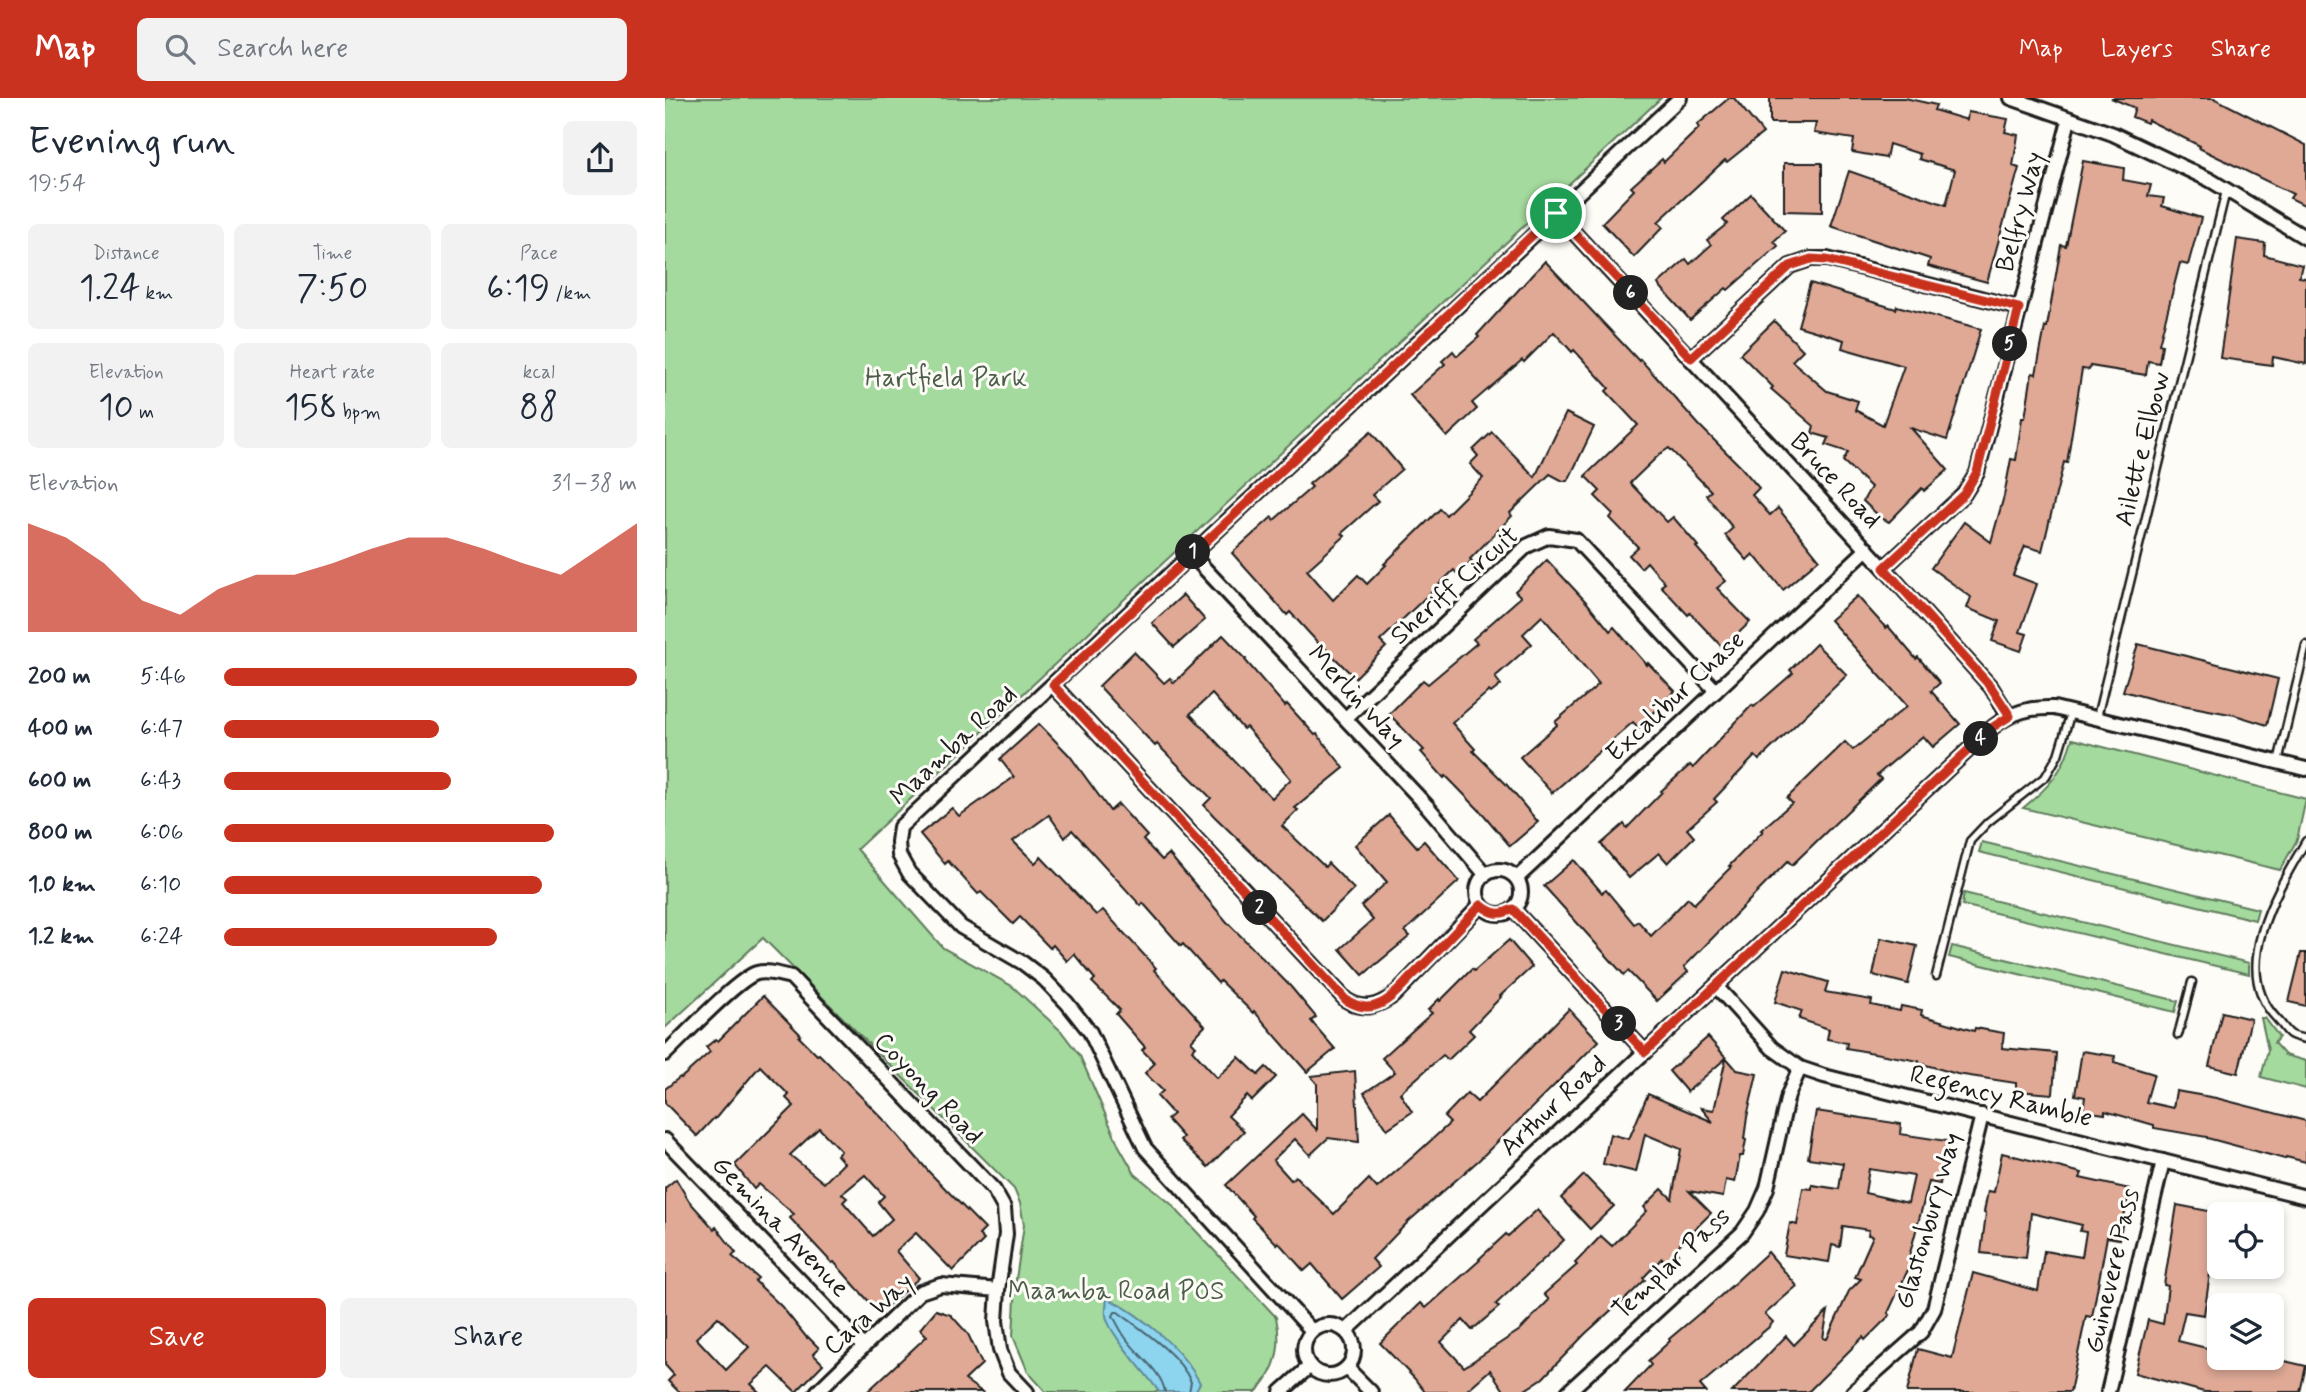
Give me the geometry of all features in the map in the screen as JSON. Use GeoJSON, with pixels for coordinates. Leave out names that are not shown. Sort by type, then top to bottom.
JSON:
{"type":"FeatureCollection","features":[{"type":"Feature","properties":{"kind":"street","name":"Maamba Road"},"geometry":{"type":"LineString","coordinates":[[1312,1331],[1145,1148],[1095,1042],[1067,1003],[1044,979],[1023,963],[961,926],[909,873],[899,856],[900,827],[1680,98]]}},
{"type":"Feature","properties":{"kind":"street"},"geometry":{"type":"LineString","coordinates":[[2011,98],[2113,134],[2227,189],[2306,238]]}},
{"type":"Feature","properties":{"kind":"street","name":"Belfry Way"},"geometry":{"type":"LineString","coordinates":[[1884,568],[1964,494],[1977,472],[2069,120]]}},
{"type":"Feature","properties":{"kind":"street","name":"Bruce Road"},"geometry":{"type":"LineString","coordinates":[[1556,213],[1867,549],[1991,687],[2010,716]]}},
{"type":"Feature","properties":{"kind":"street"},"geometry":{"type":"LineString","coordinates":[[1691,358],[1790,266],[1811,259],[1827,260],[2019,308]]}},
{"type":"Feature","properties":{"kind":"street","name":"Sheriff Circuit"},"geometry":{"type":"LineString","coordinates":[[1346,719],[1527,546],[1549,536],[1576,540],[1716,691]]}},
{"type":"Feature","properties":{"kind":"street","name":"Excalibur Chase"},"geometry":{"type":"LineString","coordinates":[[1517,878],[1867,549]]}},
{"type":"Feature","properties":{"kind":"street","name":"Merlin Way"},"geometry":{"type":"LineString","coordinates":[[1191,554],[1427,806],[1485,874]]}},
{"type":"Feature","properties":{"kind":"street"},"geometry":{"type":"LineString","coordinates":[[1053,685],[1346,1000],[1356,1006],[1367,1008],[1381,1004],[1393,996],[1481,905]]}},
{"type":"Feature","properties":{"kind":"street"},"geometry":{"type":"LineString","coordinates":[[2010,716],[2038,707],[2071,712],[2306,769]]}},
{"type":"Feature","properties":{"kind":"street","name":"Arthur Road"},"geometry":{"type":"LineString","coordinates":[[1346,1331],[1993,727],[2010,716]]}},
{"type":"Feature","properties":{"kind":"street"},"geometry":{"type":"LineString","coordinates":[[1502,869],[1517,878],[1521,894],[1513,909],[1496,914],[1481,905],[1477,889],[1485,874],[1502,869]]}},
{"type":"Feature","properties":{"kind":"street"},"geometry":{"type":"LineString","coordinates":[[1513,909],[1645,1052]]}},
{"type":"Feature","properties":{"kind":"street","name":"Coyong Road"},"geometry":{"type":"LineString","coordinates":[[665,1054],[740,982],[758,973],[774,973],[790,978],[994,1190],[1004,1209],[1006,1234],[996,1321],[1000,1350],[1009,1373],[1027,1392]]}},
{"type":"Feature","properties":{"kind":"street","name":"Regency Ramble"},"geometry":{"type":"LineString","coordinates":[[1716,986],[1772,1048],[1800,1068],[2306,1198]]}},
{"type":"Feature","properties":{"kind":"street","name":"Templar Pass"},"geometry":{"type":"LineString","coordinates":[[1567,1392],[1742,1233],[1767,1188],[1789,1095],[1800,1068]]}},
{"type":"Feature","properties":{"kind":"street","name":"Glastonbury Way"},"geometry":{"type":"LineString","coordinates":[[1860,1390],[1921,1332],[1934,1309],[1982,1115]]}},
{"type":"Feature","properties":{"kind":"street","name":"Gemina Avenue"},"geometry":{"type":"LineString","coordinates":[[665,1140],[863,1346]]}},
{"type":"Feature","properties":{"kind":"street","name":"Guinevere Pass"},"geometry":{"type":"LineString","coordinates":[[2108,1392],[2163,1161]]}},
{"type":"Feature","properties":{"kind":"street","name":"Cara Way"},"geometry":{"type":"LineString","coordinates":[[817,1392],[921,1292],[941,1285],[998,1290]]}},
{"type":"Feature","properties":{"kind":"street"},"geometry":{"type":"LineString","coordinates":[[1325,1325],[1333,1325],[1346,1331],[1354,1345],[1352,1362],[1347,1368],[1340,1373],[1324,1375],[1310,1366],[1304,1352],[1307,1337],[1312,1331],[1325,1325]]}},
{"type":"Feature","properties":{"kind":"street"},"geometry":{"type":"LineString","coordinates":[[1281,1392],[1310,1366]]}},
{"type":"Feature","properties":{"kind":"street"},"geometry":{"type":"LineString","coordinates":[[1347,1368],[1371,1392]]}},
{"type":"Feature","properties":{"kind":"lane","name":"Ailette Elbow"},"geometry":{"type":"LineString","coordinates":[[2096,718],[2227,189]]}},
{"type":"Feature","properties":{"kind":"lane"},"geometry":{"type":"LineString","coordinates":[[2278,762],[2306,645]]}},
{"type":"Feature","properties":{"kind":"lane"},"geometry":{"type":"LineString","coordinates":[[1936,976],[1970,841],[1988,822],[2046,776],[2058,755],[2071,712]]}},
{"type":"Feature","properties":{"kind":"lane"},"geometry":{"type":"LineString","coordinates":[[2306,841],[2266,915],[2257,957],[2258,981],[2268,1008],[2289,1035],[2306,1040]]}},
{"type":"Feature","properties":{"kind":"lane"},"geometry":{"type":"LineString","coordinates":[[2178,1035],[2192,982]]}},
{"type":"Feature","properties":{"kind":"green space","name":"Hartfield Park"},"geometry":{"type":"Polygon","coordinates":[[[665,98],[1661,98],[857,849],[943,948],[1012,986],[1061,1031],[1080,1056],[1119,1146],[1135,1174],[1170,1203],[1276,1317],[1276,1357],[1269,1375],[1256,1392],[1046,1392],[1028,1372],[1013,1336],[1016,1279],[1024,1225],[1014,1189],[763,938],[665,1028],[665,98]]]}},
{"type":"Feature","properties":{"kind":"green space"},"geometry":{"type":"Polygon","coordinates":[[[2072,739],[2306,799],[2297,840],[2280,870],[2023,808],[2054,778],[2072,739]]]}},
{"type":"Feature","properties":{"kind":"green space"},"geometry":{"type":"Polygon","coordinates":[[[1982,842],[2258,909],[2255,920],[1979,852],[1982,842]]]}},
{"type":"Feature","properties":{"kind":"green space"},"geometry":{"type":"Polygon","coordinates":[[[1964,893],[2249,963],[2249,974],[1962,905],[1964,893]]]}},
{"type":"Feature","properties":{"kind":"green space"},"geometry":{"type":"Polygon","coordinates":[[[1952,946],[2178,1001],[2175,1012],[1949,957],[1952,946]]]}},
{"type":"Feature","properties":{"kind":"green space"},"geometry":{"type":"Polygon","coordinates":[[[2261,1018],[2265,1018],[2279,1037],[2274,1043],[2285,1055],[2306,1061],[2306,1089],[2261,1077],[2268,1050],[2261,1018]]]}},
{"type":"Feature","properties":{"kind":"water"},"geometry":{"type":"Polygon","coordinates":[[[1107,1298],[1147,1323],[1172,1346],[1200,1383],[1195,1392],[1159,1392],[1113,1332],[1106,1315],[1107,1298]]]}},
{"type":"Feature","properties":{"kind":"building"},"geometry":{"type":"Polygon","coordinates":[[[1729,98],[1734,98],[1763,133],[1727,162],[1725,160],[1658,222],[1663,227],[1634,257],[1602,223],[1634,190],[1631,187],[1662,159],[1664,162],[1699,128],[1697,125],[1729,98]]]}},
{"type":"Feature","properties":{"kind":"building"},"geometry":{"type":"Polygon","coordinates":[[[1770,98],[1905,98],[1936,105],[1934,110],[1967,120],[1968,112],[2008,119],[2005,132],[2018,135],[2013,166],[2019,168],[1987,282],[1928,266],[1930,259],[1831,226],[1849,171],[1946,205],[1955,170],[1919,159],[1920,154],[1889,144],[1886,158],[1852,152],[1854,139],[1814,133],[1816,123],[1770,123],[1770,98]]]}},
{"type":"Feature","properties":{"kind":"building"},"geometry":{"type":"Polygon","coordinates":[[[2111,98],[2214,98],[2306,145],[2306,206],[2290,198],[2293,194],[2199,148],[2200,146],[2148,120],[2147,123],[2132,117],[2135,108],[2111,98]]]}},
{"type":"Feature","properties":{"kind":"building"},"geometry":{"type":"Polygon","coordinates":[[[2083,161],[2124,168],[2123,180],[2151,185],[2148,196],[2164,198],[2162,206],[2201,218],[2188,265],[2180,263],[2159,344],[2162,345],[2159,363],[2148,361],[2146,375],[2090,366],[2089,370],[2082,369],[2067,463],[2064,462],[2042,551],[2025,546],[2013,575],[2037,584],[2020,632],[2027,634],[2021,651],[1992,641],[1999,621],[1967,608],[1971,597],[1931,568],[1964,522],[1991,542],[2011,459],[2016,460],[2032,373],[2036,374],[2061,245],[2066,246],[2083,161]]]}},
{"type":"Feature","properties":{"kind":"building"},"geometry":{"type":"Polygon","coordinates":[[[1784,163],[1822,163],[1822,212],[1784,211],[1784,163]]]}},
{"type":"Feature","properties":{"kind":"building"},"geometry":{"type":"Polygon","coordinates":[[[1751,194],[1785,231],[1774,241],[1778,246],[1690,320],[1658,284],[1686,259],[1690,264],[1711,245],[1707,240],[1727,224],[1723,220],[1751,194]]]}},
{"type":"Feature","properties":{"kind":"building"},"geometry":{"type":"Polygon","coordinates":[[[2237,239],[2265,243],[2264,255],[2302,265],[2299,277],[2306,278],[2306,364],[2273,357],[2272,365],[2220,358],[2237,239]]]}},
{"type":"Feature","properties":{"kind":"building"},"geometry":{"type":"Polygon","coordinates":[[[1545,261],[1741,467],[1759,488],[1752,495],[1770,515],[1778,508],[1819,559],[1783,590],[1753,554],[1747,560],[1725,535],[1733,528],[1706,495],[1711,491],[1669,448],[1660,454],[1630,483],[1667,522],[1673,517],[1726,581],[1717,588],[1750,622],[1723,648],[1661,586],[1665,583],[1647,562],[1641,568],[1629,555],[1638,547],[1610,518],[1613,514],[1595,496],[1600,491],[1585,476],[1638,425],[1606,391],[1609,388],[1554,332],[1524,362],[1522,360],[1472,403],[1477,409],[1447,437],[1410,395],[1445,364],[1442,361],[1453,351],[1457,356],[1479,337],[1477,335],[1545,261]]]}},
{"type":"Feature","properties":{"kind":"building"},"geometry":{"type":"Polygon","coordinates":[[[1810,283],[1896,309],[1897,306],[1981,329],[1947,440],[1911,428],[1948,470],[1924,491],[1922,488],[1889,522],[1863,501],[1871,487],[1843,461],[1848,452],[1826,445],[1829,438],[1812,433],[1814,426],[1771,389],[1773,387],[1740,354],[1774,321],[1803,350],[1792,361],[1827,391],[1858,401],[1855,410],[1883,425],[1904,366],[1842,348],[1844,340],[1798,326],[1810,283]]]}},
{"type":"Feature","properties":{"kind":"building"},"geometry":{"type":"Polygon","coordinates":[[[1566,413],[1594,427],[1568,481],[1550,474],[1510,513],[1512,516],[1458,575],[1454,570],[1380,641],[1386,647],[1355,678],[1290,612],[1287,615],[1232,553],[1272,517],[1274,520],[1312,487],[1309,484],[1371,432],[1402,469],[1372,495],[1378,501],[1342,533],[1345,536],[1307,570],[1333,600],[1358,575],[1367,584],[1440,509],[1446,515],[1483,478],[1470,464],[1478,456],[1473,450],[1492,432],[1535,477],[1566,413]]]}},
{"type":"Feature","properties":{"kind":"building"},"geometry":{"type":"Polygon","coordinates":[[[1547,560],[1610,631],[1614,627],[1647,665],[1648,663],[1675,691],[1639,728],[1633,722],[1552,793],[1520,757],[1599,684],[1542,616],[1523,634],[1532,644],[1495,677],[1501,685],[1491,693],[1489,691],[1452,723],[1475,749],[1473,751],[1538,822],[1510,846],[1484,815],[1446,776],[1444,778],[1421,752],[1424,750],[1389,714],[1423,680],[1428,684],[1477,643],[1473,639],[1521,597],[1515,591],[1547,560]]]}},
{"type":"Feature","properties":{"kind":"building"},"geometry":{"type":"Polygon","coordinates":[[[1183,595],[1205,620],[1174,647],[1152,623],[1183,595]]]}},
{"type":"Feature","properties":{"kind":"building"},"geometry":{"type":"Polygon","coordinates":[[[1857,596],[1940,683],[1931,691],[1960,724],[1933,747],[1923,736],[1877,775],[1881,779],[1792,865],[1788,861],[1684,967],[1688,972],[1657,1001],[1628,971],[1624,975],[1544,886],[1574,860],[1602,893],[1606,890],[1634,924],[1638,921],[1651,936],[1688,898],[1694,904],[1731,867],[1729,866],[1763,831],[1761,830],[1792,803],[1787,798],[1845,742],[1853,750],[1907,706],[1830,620],[1857,596]]]}},
{"type":"Feature","properties":{"kind":"building"},"geometry":{"type":"Polygon","coordinates":[[[1223,635],[1285,706],[1287,704],[1315,735],[1317,734],[1344,768],[1295,808],[1298,810],[1282,826],[1325,867],[1328,863],[1354,889],[1322,921],[1214,816],[1204,805],[1211,798],[1157,744],[1155,746],[1099,686],[1134,652],[1164,683],[1170,678],[1174,683],[1223,635]],[[1212,694],[1190,714],[1272,798],[1291,779],[1246,727],[1243,729],[1212,694]]]}},
{"type":"Feature","properties":{"kind":"building"},"geometry":{"type":"Polygon","coordinates":[[[1816,644],[1847,675],[1759,760],[1755,756],[1714,799],[1717,802],[1687,829],[1694,837],[1668,863],[1659,853],[1629,878],[1601,844],[1624,824],[1627,828],[1661,791],[1690,765],[1693,768],[1752,705],[1754,707],[1793,673],[1790,670],[1816,644]]]}},
{"type":"Feature","properties":{"kind":"building"},"geometry":{"type":"Polygon","coordinates":[[[2138,644],[2278,679],[2267,725],[2235,715],[2123,691],[2138,644]]]}},
{"type":"Feature","properties":{"kind":"building"},"geometry":{"type":"Polygon","coordinates":[[[1039,724],[1070,756],[1110,811],[1118,804],[1147,836],[1143,840],[1162,860],[1169,854],[1227,922],[1291,987],[1316,1017],[1311,1021],[1335,1049],[1307,1072],[1254,1011],[1253,1013],[1220,981],[1218,983],[1143,903],[1141,906],[1072,830],[1065,838],[1049,815],[1013,841],[1035,863],[1041,857],[1096,915],[1103,910],[1156,968],[1154,970],[1205,1026],[1191,1041],[1196,1046],[1192,1050],[1217,1078],[1239,1057],[1258,1075],[1266,1067],[1276,1077],[1252,1101],[1247,1096],[1228,1116],[1244,1131],[1208,1167],[1180,1140],[1183,1137],[1167,1119],[1173,1114],[1157,1096],[1163,1091],[1145,1073],[1155,1063],[1142,1050],[1145,1047],[1116,1014],[1120,1010],[1092,982],[1095,979],[1074,954],[1067,961],[1053,945],[1050,948],[1020,917],[1013,924],[981,892],[978,894],[948,861],[945,864],[920,834],[952,808],[959,816],[1014,777],[1000,759],[1039,724]]]}},
{"type":"Feature","properties":{"kind":"building"},"geometry":{"type":"Polygon","coordinates":[[[1389,815],[1417,847],[1424,841],[1459,881],[1405,931],[1410,936],[1363,975],[1340,949],[1373,920],[1361,906],[1387,882],[1355,845],[1389,815]]]}},
{"type":"Feature","properties":{"kind":"building"},"geometry":{"type":"Polygon","coordinates":[[[1881,938],[1917,946],[1908,984],[1873,975],[1881,938]]]}},
{"type":"Feature","properties":{"kind":"building"},"geometry":{"type":"Polygon","coordinates":[[[1509,940],[1532,967],[1500,996],[1469,1030],[1474,1035],[1448,1060],[1443,1055],[1400,1093],[1412,1112],[1387,1129],[1364,1093],[1395,1072],[1382,1058],[1432,1013],[1428,1010],[1439,999],[1440,1001],[1472,969],[1474,971],[1509,940]]]}},
{"type":"Feature","properties":{"kind":"building"},"geometry":{"type":"Polygon","coordinates":[[[2301,953],[2306,953],[2306,1006],[2289,1002],[2301,953]]]}},
{"type":"Feature","properties":{"kind":"building"},"geometry":{"type":"Polygon","coordinates":[[[1785,969],[1828,982],[1825,992],[1872,1000],[1871,1005],[1900,1011],[1901,1006],[1922,1010],[1921,1015],[1974,1031],[1975,1028],[2004,1033],[2002,1048],[2056,1053],[2053,1094],[2016,1091],[2016,1083],[1957,1074],[1919,1061],[1846,1048],[1847,1043],[1827,1039],[1829,1029],[1799,1019],[1802,1011],[1775,1002],[1785,969]]]}},
{"type":"Feature","properties":{"kind":"building"},"geometry":{"type":"Polygon","coordinates":[[[763,996],[801,1035],[799,1037],[888,1124],[929,1172],[985,1229],[979,1235],[984,1240],[953,1271],[916,1233],[896,1251],[919,1278],[879,1313],[790,1218],[794,1214],[759,1184],[754,1189],[735,1165],[794,1106],[786,1098],[789,1095],[760,1066],[697,1136],[665,1103],[665,1089],[710,1052],[706,1047],[716,1039],[718,1041],[763,996]],[[819,1128],[790,1155],[824,1183],[844,1163],[837,1155],[841,1151],[819,1128]],[[865,1175],[842,1194],[847,1198],[843,1202],[873,1236],[892,1219],[878,1202],[884,1196],[865,1175]]]}},
{"type":"Feature","properties":{"kind":"building"},"geometry":{"type":"Polygon","coordinates":[[[1569,1009],[1599,1041],[1479,1160],[1409,1221],[1372,1259],[1379,1267],[1342,1299],[1312,1264],[1304,1271],[1252,1218],[1254,1216],[1226,1185],[1302,1114],[1317,1130],[1317,1084],[1311,1076],[1355,1071],[1359,1142],[1328,1138],[1310,1155],[1295,1139],[1273,1160],[1291,1180],[1295,1176],[1334,1214],[1369,1179],[1377,1188],[1416,1154],[1450,1123],[1444,1117],[1467,1093],[1477,1102],[1569,1009]]]}},
{"type":"Feature","properties":{"kind":"building"},"geometry":{"type":"Polygon","coordinates":[[[2222,1012],[2251,1019],[2238,1073],[2209,1066],[2222,1012]]]}},
{"type":"Feature","properties":{"kind":"building"},"geometry":{"type":"Polygon","coordinates":[[[1708,1037],[1737,1070],[1757,1074],[1747,1117],[1743,1156],[1740,1156],[1735,1182],[1726,1180],[1723,1197],[1689,1191],[1711,1213],[1674,1250],[1678,1254],[1668,1265],[1662,1258],[1643,1278],[1645,1280],[1585,1334],[1543,1378],[1522,1392],[1505,1392],[1490,1370],[1465,1392],[1425,1392],[1380,1343],[1421,1303],[1426,1308],[1506,1234],[1508,1236],[1537,1210],[1564,1240],[1496,1304],[1499,1307],[1472,1330],[1463,1320],[1441,1342],[1464,1367],[1520,1330],[1549,1300],[1544,1294],[1577,1265],[1575,1263],[1601,1236],[1612,1246],[1647,1211],[1644,1207],[1662,1189],[1672,1199],[1681,1149],[1645,1134],[1636,1172],[1603,1164],[1610,1134],[1629,1139],[1648,1094],[1713,1122],[1701,1108],[1714,1110],[1726,1058],[1687,1092],[1669,1071],[1708,1037]]]}},
{"type":"Feature","properties":{"kind":"building"},"geometry":{"type":"Polygon","coordinates":[[[2082,1051],[2115,1056],[2114,1062],[2154,1074],[2146,1102],[2173,1108],[2176,1091],[2216,1098],[2306,1121],[2306,1162],[2286,1157],[2285,1159],[2207,1137],[2154,1128],[2154,1125],[2105,1111],[2105,1114],[2083,1111],[2085,1097],[2075,1095],[2082,1051]]]}},
{"type":"Feature","properties":{"kind":"building"},"geometry":{"type":"Polygon","coordinates":[[[1816,1111],[1901,1124],[1900,1134],[1947,1141],[1940,1184],[1929,1182],[1909,1257],[1913,1259],[1888,1313],[1890,1315],[1865,1340],[1863,1337],[1808,1392],[1732,1392],[1786,1336],[1794,1345],[1828,1311],[1823,1338],[1827,1339],[1849,1291],[1861,1279],[1855,1277],[1873,1236],[1868,1235],[1869,1230],[1843,1226],[1840,1247],[1832,1245],[1829,1262],[1784,1255],[1790,1223],[1797,1225],[1803,1188],[1812,1189],[1812,1185],[1839,1189],[1843,1163],[1808,1158],[1816,1111]],[[1869,1169],[1865,1193],[1908,1203],[1914,1176],[1869,1169]]]}},
{"type":"Feature","properties":{"kind":"building"},"geometry":{"type":"Polygon","coordinates":[[[2002,1153],[2082,1173],[2080,1178],[2130,1189],[2119,1239],[2107,1237],[2092,1317],[2086,1316],[2070,1392],[1907,1392],[1918,1349],[1952,1358],[1973,1273],[2038,1291],[2044,1251],[2082,1257],[2086,1232],[2080,1231],[2082,1225],[2031,1213],[2026,1258],[1981,1253],[1988,1191],[1994,1192],[2002,1153]]]}},
{"type":"Feature","properties":{"kind":"building"},"geometry":{"type":"Polygon","coordinates":[[[1584,1175],[1614,1206],[1590,1229],[1561,1198],[1584,1175]]]}},
{"type":"Feature","properties":{"kind":"building"},"geometry":{"type":"Polygon","coordinates":[[[676,1179],[689,1201],[714,1229],[716,1227],[736,1253],[732,1256],[758,1278],[755,1281],[819,1348],[813,1354],[823,1364],[796,1392],[770,1367],[751,1384],[759,1392],[679,1392],[668,1381],[674,1375],[665,1365],[665,1188],[676,1179]],[[718,1317],[696,1338],[726,1370],[749,1347],[718,1317]]]}},
{"type":"Feature","properties":{"kind":"building"},"geometry":{"type":"Polygon","coordinates":[[[2177,1205],[2207,1211],[2207,1279],[2209,1279],[2204,1315],[2185,1312],[2178,1341],[2207,1348],[2207,1370],[2284,1370],[2284,1361],[2306,1366],[2300,1392],[2204,1392],[2135,1373],[2148,1320],[2163,1324],[2168,1286],[2164,1285],[2177,1205]]]}},
{"type":"Feature","properties":{"kind":"building"},"geometry":{"type":"Polygon","coordinates":[[[1768,1252],[1797,1286],[1765,1314],[1773,1322],[1769,1327],[1700,1385],[1706,1392],[1625,1392],[1651,1365],[1648,1361],[1670,1341],[1669,1339],[1702,1313],[1768,1252]]]}},
{"type":"Feature","properties":{"kind":"building"},"geometry":{"type":"Polygon","coordinates":[[[936,1310],[951,1315],[968,1334],[982,1364],[965,1380],[982,1392],[867,1392],[927,1336],[920,1329],[936,1310]]]}},
{"type":"Feature","properties":{"kind":"route"},"geometry":{"type":"LineString","coordinates":[[1556,213],[1691,358],[1790,266],[1811,259],[1827,260],[2019,308],[1977,472],[1964,494],[1884,568],[1991,687],[2010,716],[1993,727],[1645,1052],[1513,909],[1496,914],[1481,905],[1393,996],[1381,1004],[1367,1008],[1346,1000],[1053,685],[1556,213]]}},
{"type":"Feature","properties":{"kind":"park label","name":"Maamba Road POS"},"geometry":{"type":"Point","coordinates":[1116,1292]}}]}
